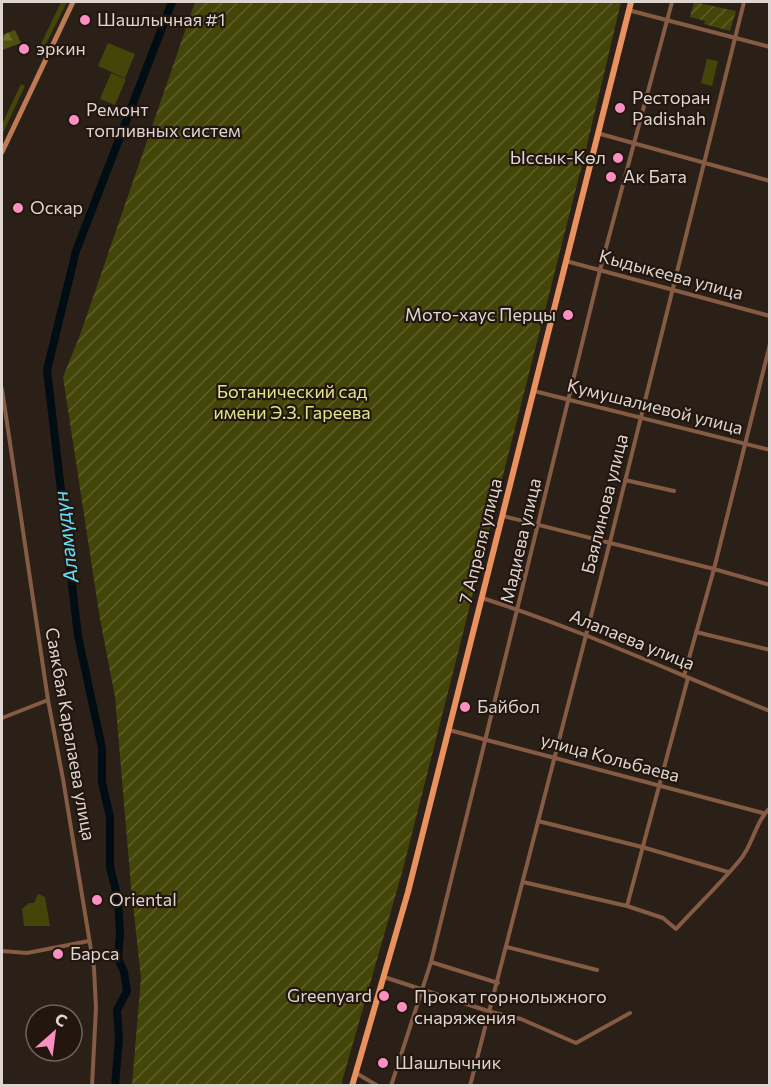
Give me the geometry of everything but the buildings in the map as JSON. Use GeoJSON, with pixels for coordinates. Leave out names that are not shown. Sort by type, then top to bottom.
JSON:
{"type":"FeatureCollection","features":[{"type":"Feature","properties":{"kind":"main road"},"geometry":{"type":"LineString","coordinates":[[2,152],[73,2]]}},
{"type":"Feature","properties":{"kind":"main road","name":"7 Апреля улица"},"geometry":{"type":"LineString","coordinates":[[352,1086],[408,892],[631,2]]}},
{"type":"Feature","properties":{"kind":"street","name":"Мадиева улица"},"geometry":{"type":"LineString","coordinates":[[391,1086],[431,962],[519,610],[600,270],[672,2]]}},
{"type":"Feature","properties":{"kind":"street","name":"Баялинова улица"},"geometry":{"type":"LineString","coordinates":[[471,1086],[610,542],[744,2]]}},
{"type":"Feature","properties":{"kind":"street"},"geometry":{"type":"LineString","coordinates":[[628,10],[770,47]]}},
{"type":"Feature","properties":{"kind":"street"},"geometry":{"type":"LineString","coordinates":[[597,133],[770,181]]}},
{"type":"Feature","properties":{"kind":"street","name":"Кыдыкеева улица"},"geometry":{"type":"LineString","coordinates":[[565,260],[770,316]]}},
{"type":"Feature","properties":{"kind":"street"},"geometry":{"type":"LineString","coordinates":[[627,906],[770,344]]}},
{"type":"Feature","properties":{"kind":"street","name":"Саякбая Каралаева улица"},"geometry":{"type":"LineString","coordinates":[[2,389],[48,700],[94,968],[96,1008],[92,1086]]}},
{"type":"Feature","properties":{"kind":"street","name":"Кумушалиевой улица"},"geometry":{"type":"LineString","coordinates":[[533,391],[770,450]]}},
{"type":"Feature","properties":{"kind":"street"},"geometry":{"type":"LineString","coordinates":[[625,480],[674,491]]}},
{"type":"Feature","properties":{"kind":"street"},"geometry":{"type":"LineString","coordinates":[[503,516],[770,585]]}},
{"type":"Feature","properties":{"kind":"street","name":"Алапаева улица"},"geometry":{"type":"LineString","coordinates":[[482,598],[586,636],[770,711]]}},
{"type":"Feature","properties":{"kind":"street"},"geometry":{"type":"LineString","coordinates":[[696,632],[770,650]]}},
{"type":"Feature","properties":{"kind":"street"},"geometry":{"type":"LineString","coordinates":[[2,718],[48,700]]}},
{"type":"Feature","properties":{"kind":"street","name":"улица Кольбаева"},"geometry":{"type":"LineString","coordinates":[[449,730],[763,813]]}},
{"type":"Feature","properties":{"kind":"street"},"geometry":{"type":"LineString","coordinates":[[523,882],[627,906],[663,918],[676,928],[740,860],[751,843],[763,813],[770,808]]}},
{"type":"Feature","properties":{"kind":"street"},"geometry":{"type":"LineString","coordinates":[[538,820],[728,872]]}},
{"type":"Feature","properties":{"kind":"street"},"geometry":{"type":"LineString","coordinates":[[2,951],[33,952],[89,941]]}},
{"type":"Feature","properties":{"kind":"street"},"geometry":{"type":"LineString","coordinates":[[507,947],[597,970]]}},
{"type":"Feature","properties":{"kind":"street"},"geometry":{"type":"LineString","coordinates":[[431,962],[498,984]]}},
{"type":"Feature","properties":{"kind":"street"},"geometry":{"type":"LineString","coordinates":[[383,977],[491,1012],[521,1019],[576,1043],[630,1013]]}},
{"type":"Feature","properties":{"kind":"street"},"geometry":{"type":"LineString","coordinates":[[356,1073],[378,1086]]}},
{"type":"Feature","properties":{"kind":"green space"},"geometry":{"type":"Polygon","coordinates":[[[61,2],[67,2],[45,46],[41,44],[61,2]]]}},
{"type":"Feature","properties":{"kind":"green space","name":"Ботанический сад имени Э.З. Гареева"},"geometry":{"type":"Polygon","coordinates":[[[195,2],[621,2],[587,145],[403,869],[341,1085],[132,1085],[141,978],[115,697],[100,619],[63,377],[80,335],[195,2]]]}},
{"type":"Feature","properties":{"kind":"green space"},"geometry":{"type":"Polygon","coordinates":[[[694,2],[736,11],[730,31],[704,24],[705,21],[690,17],[694,2]]]}},
{"type":"Feature","properties":{"kind":"green space"},"geometry":{"type":"Polygon","coordinates":[[[15,30],[21,43],[2,50],[2,35],[15,30]]]}},
{"type":"Feature","properties":{"kind":"green space"},"geometry":{"type":"Polygon","coordinates":[[[108,43],[135,54],[125,78],[98,66],[108,43]]]}},
{"type":"Feature","properties":{"kind":"green space"},"geometry":{"type":"Polygon","coordinates":[[[707,59],[718,61],[712,86],[701,83],[707,59]]]}},
{"type":"Feature","properties":{"kind":"green space"},"geometry":{"type":"Polygon","coordinates":[[[111,73],[126,79],[115,105],[100,99],[111,73]]]}},
{"type":"Feature","properties":{"kind":"green space"},"geometry":{"type":"Polygon","coordinates":[[[21,84],[25,86],[2,135],[2,124],[21,84]]]}},
{"type":"Feature","properties":{"kind":"green space"},"geometry":{"type":"Polygon","coordinates":[[[38,894],[45,897],[50,926],[24,926],[22,909],[29,903],[34,903],[38,894]]]}},
{"type":"Feature","properties":{"kind":"waterway","name":"Аламүдүн"},"geometry":{"type":"LineString","coordinates":[[115,1086],[119,1039],[117,1010],[127,991],[124,972],[118,958],[120,934],[118,899],[110,867],[110,817],[102,782],[102,748],[78,636],[47,370],[76,251],[172,2]]}},
{"type":"Feature","properties":{"kind":"place","name":"Шашлычная #1"},"geometry":{"type":"Point","coordinates":[85,20]}},
{"type":"Feature","properties":{"kind":"place","name":"эркин"},"geometry":{"type":"Point","coordinates":[24,49]}},
{"type":"Feature","properties":{"kind":"place","name":"Ресторан Padishah"},"geometry":{"type":"Point","coordinates":[620,108]}},
{"type":"Feature","properties":{"kind":"place","name":"Ремонт топливных систем"},"geometry":{"type":"Point","coordinates":[74,120]}},
{"type":"Feature","properties":{"kind":"place","name":"Ыссык-Көл"},"geometry":{"type":"Point","coordinates":[618,158]}},
{"type":"Feature","properties":{"kind":"place","name":"Ак Бата"},"geometry":{"type":"Point","coordinates":[611,177]}},
{"type":"Feature","properties":{"kind":"place","name":"Оскар"},"geometry":{"type":"Point","coordinates":[18,208]}},
{"type":"Feature","properties":{"kind":"place","name":"Мото-хаус Перцы"},"geometry":{"type":"Point","coordinates":[568,315]}},
{"type":"Feature","properties":{"kind":"place","name":"Байбол"},"geometry":{"type":"Point","coordinates":[465,707]}},
{"type":"Feature","properties":{"kind":"place","name":"Oriental"},"geometry":{"type":"Point","coordinates":[97,900]}},
{"type":"Feature","properties":{"kind":"place","name":"Барса"},"geometry":{"type":"Point","coordinates":[58,954]}},
{"type":"Feature","properties":{"kind":"place","name":"Greenyard"},"geometry":{"type":"Point","coordinates":[384,996]}},
{"type":"Feature","properties":{"kind":"place","name":"Прокат горнолыжного снаряжения"},"geometry":{"type":"Point","coordinates":[402,1007]}},
{"type":"Feature","properties":{"kind":"place","name":"Шашлычник"},"geometry":{"type":"Point","coordinates":[383,1063]}}]}
